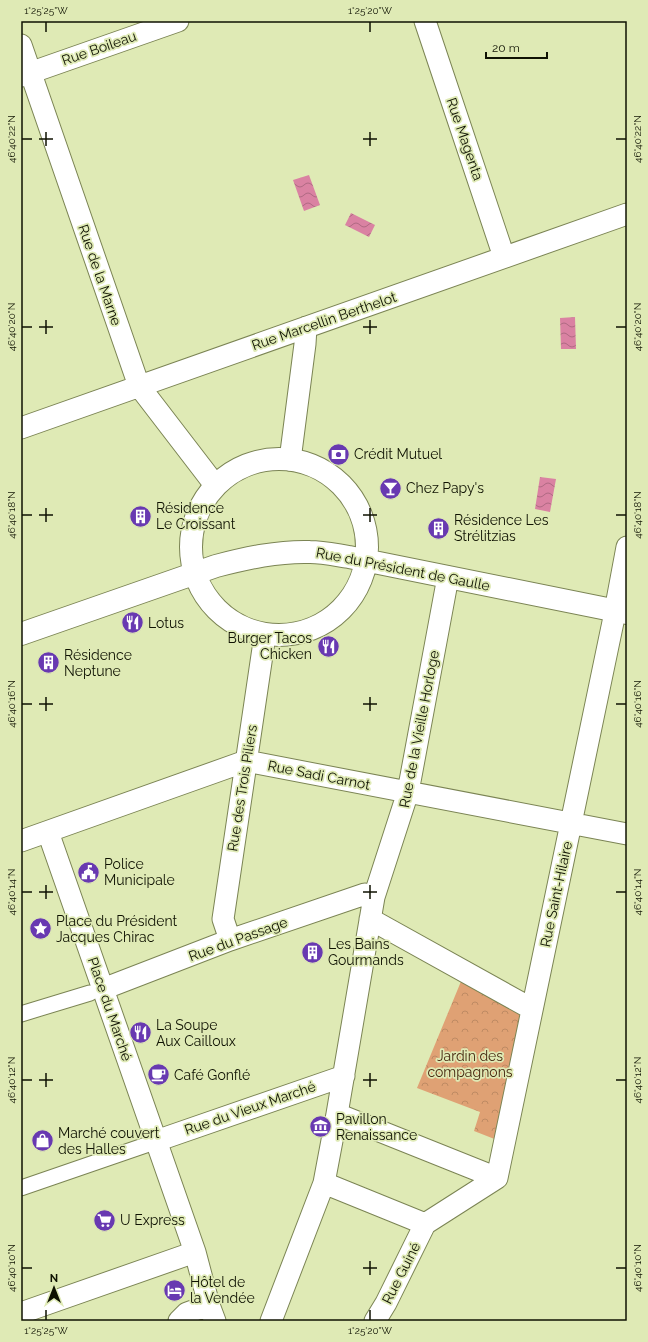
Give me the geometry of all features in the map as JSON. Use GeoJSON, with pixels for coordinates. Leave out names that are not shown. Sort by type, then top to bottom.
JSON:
{"type":"FeatureCollection","features":[{"type":"Feature","properties":{"kind":"street","name":"Rue Boileau"},"geometry":{"type":"LineString","coordinates":[[26,74],[178,21]]}},
{"type":"Feature","properties":{"kind":"street","name":"Rue Magenta"},"geometry":{"type":"LineString","coordinates":[[424,21],[504,257]]}},
{"type":"Feature","properties":{"kind":"street","name":"Rue de la Marne"},"geometry":{"type":"LineString","coordinates":[[21,45],[26,74],[139,386],[215,485]]}},
{"type":"Feature","properties":{"kind":"street","name":"Rue Marcellin Berthelot"},"geometry":{"type":"LineString","coordinates":[[21,428],[627,214]]}},
{"type":"Feature","properties":{"kind":"street"},"geometry":{"type":"LineString","coordinates":[[290,460],[306,327]]}},
{"type":"Feature","properties":{"kind":"street"},"geometry":{"type":"LineString","coordinates":[[270,459],[290,460],[310,464],[328,474],[343,486],[355,503],[363,521],[367,541],[366,561],[363,573],[352,597],[339,611],[324,623],[306,631],[287,635],[264,635],[236,624],[222,615],[205,596],[194,574],[190,542],[192,527],[197,512],[205,498],[215,485],[231,472],[250,464],[270,459]]}},
{"type":"Feature","properties":{"kind":"street","name":"Rue Saint-Hilaire"},"geometry":{"type":"LineString","coordinates":[[497,1178],[571,824],[621,612],[627,547]]}},
{"type":"Feature","properties":{"kind":"street","name":"Rue du Président de Gaulle"},"geometry":{"type":"LineString","coordinates":[[21,634],[216,566],[244,559],[276,554],[308,552],[328,553],[621,612]]}},
{"type":"Feature","properties":{"kind":"street","name":"Rue de la Vieille Horloge"},"geometry":{"type":"LineString","coordinates":[[271,1321],[324,1183],[344,1076],[374,897],[408,792],[448,577]]}},
{"type":"Feature","properties":{"kind":"street","name":"Rue des Trois Piliers"},"geometry":{"type":"LineString","coordinates":[[230,940],[222,919],[264,635]]}},
{"type":"Feature","properties":{"kind":"street"},"geometry":{"type":"LineString","coordinates":[[21,841],[246,760]]}},
{"type":"Feature","properties":{"kind":"street","name":"Rue Sadi Carnot"},"geometry":{"type":"LineString","coordinates":[[246,760],[627,834]]}},
{"type":"Feature","properties":{"kind":"street","name":"Place du Marché"},"geometry":{"type":"LineString","coordinates":[[48,832],[97,991],[151,1143],[195,1252],[212,1313]]}},
{"type":"Feature","properties":{"kind":"street","name":"Rue du Passage"},"geometry":{"type":"LineString","coordinates":[[97,991],[230,940],[365,894],[374,897]]}},
{"type":"Feature","properties":{"kind":"street"},"geometry":{"type":"LineString","coordinates":[[370,919],[532,1009]]}},
{"type":"Feature","properties":{"kind":"street"},"geometry":{"type":"LineString","coordinates":[[21,1014],[97,991]]}},
{"type":"Feature","properties":{"kind":"street","name":"Rue du Vieux Marché"},"geometry":{"type":"LineString","coordinates":[[151,1143],[344,1076]]}},
{"type":"Feature","properties":{"kind":"street"},"geometry":{"type":"LineString","coordinates":[[337,1114],[497,1178]]}},
{"type":"Feature","properties":{"kind":"street"},"geometry":{"type":"LineString","coordinates":[[21,1188],[151,1143]]}},
{"type":"Feature","properties":{"kind":"street"},"geometry":{"type":"LineString","coordinates":[[324,1183],[425,1224],[497,1178]]}},
{"type":"Feature","properties":{"kind":"street","name":"Rue Guiné"},"geometry":{"type":"LineString","coordinates":[[375,1321],[386,1303],[425,1224]]}},
{"type":"Feature","properties":{"kind":"street"},"geometry":{"type":"LineString","coordinates":[[21,1312],[195,1252]]}},
{"type":"Feature","properties":{"kind":"street"},"geometry":{"type":"LineString","coordinates":[[179,1321],[187,1313],[212,1313]]}},
{"type":"Feature","properties":{"kind":"green space","name":"Jardin des compagnons"},"geometry":{"type":"Polygon","coordinates":[[[462,979],[523,1010],[497,1140],[474,1131],[480,1112],[417,1088],[462,979]]]}},
{"type":"Feature","properties":{"kind":"water"},"geometry":{"type":"Polygon","coordinates":[[[309,175],[320,205],[304,211],[293,180],[309,175]]]}},
{"type":"Feature","properties":{"kind":"water"},"geometry":{"type":"Polygon","coordinates":[[[351,213],[375,225],[369,237],[345,225],[351,213]]]}},
{"type":"Feature","properties":{"kind":"water"},"geometry":{"type":"Polygon","coordinates":[[[575,317],[576,349],[561,349],[560,318],[575,317]]]}},
{"type":"Feature","properties":{"kind":"water"},"geometry":{"type":"Polygon","coordinates":[[[540,477],[556,479],[550,512],[535,509],[540,477]]]}},
{"type":"Feature","properties":{"kind":"place","name":"Crédit Mutuel"},"geometry":{"type":"Point","coordinates":[338,454]}},
{"type":"Feature","properties":{"kind":"place","name":"Chez Papy's"},"geometry":{"type":"Point","coordinates":[391,488]}},
{"type":"Feature","properties":{"kind":"place","name":"Résidence Le Croissant"},"geometry":{"type":"Point","coordinates":[141,516]}},
{"type":"Feature","properties":{"kind":"place","name":"Résidence Les Strélitzias"},"geometry":{"type":"Point","coordinates":[439,528]}},
{"type":"Feature","properties":{"kind":"place","name":"Lotus"},"geometry":{"type":"Point","coordinates":[132,623]}},
{"type":"Feature","properties":{"kind":"place","name":"Burger Tacos Chicken"},"geometry":{"type":"Point","coordinates":[328,646]}},
{"type":"Feature","properties":{"kind":"place","name":"Résidence Neptune"},"geometry":{"type":"Point","coordinates":[48,663]}},
{"type":"Feature","properties":{"kind":"place","name":"Police Municipale"},"geometry":{"type":"Point","coordinates":[88,872]}},
{"type":"Feature","properties":{"kind":"place","name":"Place du Président Jacques Chirac"},"geometry":{"type":"Point","coordinates":[41,929]}},
{"type":"Feature","properties":{"kind":"place","name":"Les Bains Gourmands"},"geometry":{"type":"Point","coordinates":[313,952]}},
{"type":"Feature","properties":{"kind":"place","name":"La Soupe Aux Cailloux"},"geometry":{"type":"Point","coordinates":[141,1033]}},
{"type":"Feature","properties":{"kind":"place","name":"Café Gonflé"},"geometry":{"type":"Point","coordinates":[159,1075]}},
{"type":"Feature","properties":{"kind":"place","name":"Pavillon Renaissance"},"geometry":{"type":"Point","coordinates":[321,1127]}},
{"type":"Feature","properties":{"kind":"place","name":"Marché couvert des Halles"},"geometry":{"type":"Point","coordinates":[43,1141]}},
{"type":"Feature","properties":{"kind":"place","name":"U Express"},"geometry":{"type":"Point","coordinates":[105,1220]}},
{"type":"Feature","properties":{"kind":"place","name":"Hôtel de la Vendée"},"geometry":{"type":"Point","coordinates":[175,1290]}}]}
